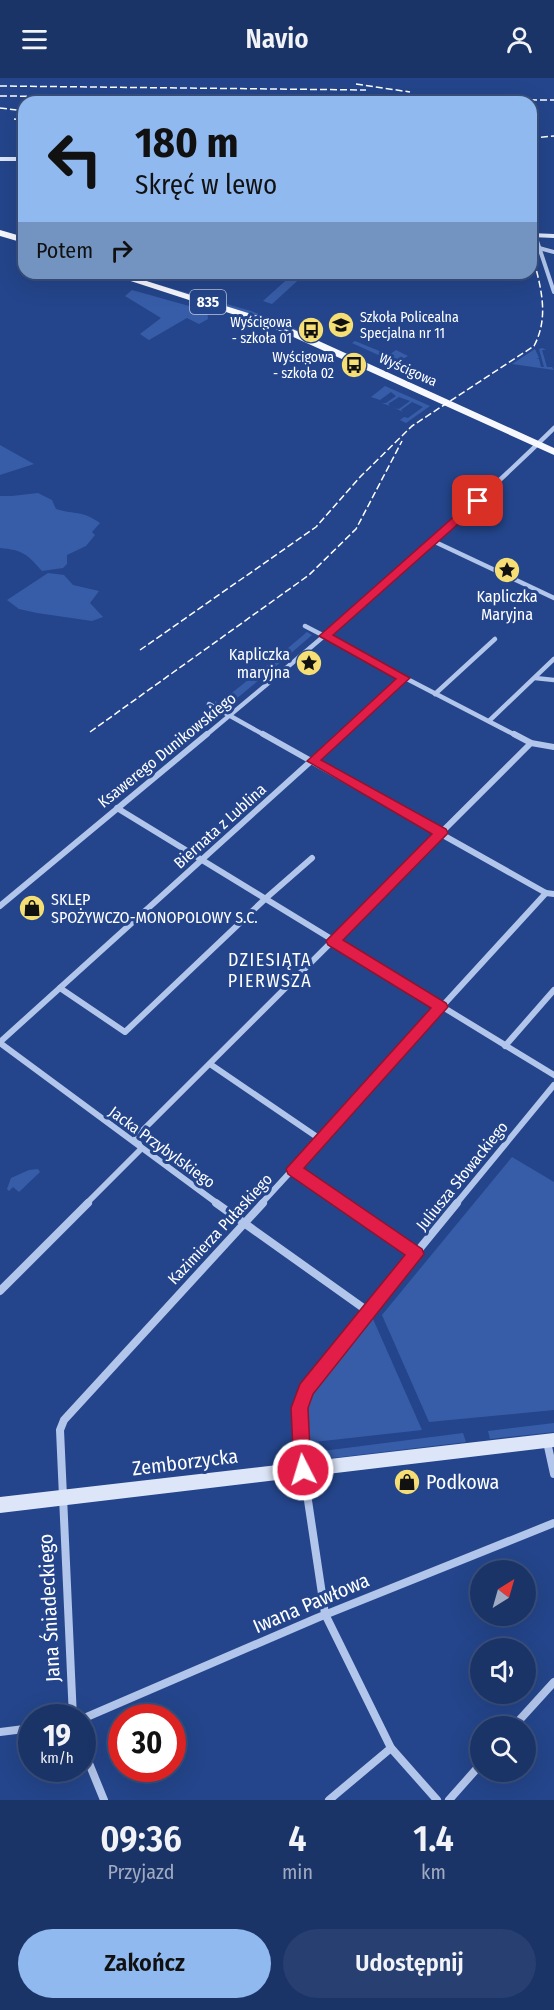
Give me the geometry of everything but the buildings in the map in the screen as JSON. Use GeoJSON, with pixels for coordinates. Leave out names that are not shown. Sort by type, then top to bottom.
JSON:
{"type":"FeatureCollection","features":[{"type":"Feature","properties":{"kind":"main road"},"geometry":{"type":"LineString","coordinates":[[0,233],[18,238]]}},
{"type":"Feature","properties":{"kind":"main road"},"geometry":{"type":"LineString","coordinates":[[0,240],[18,245]]}},
{"type":"Feature","properties":{"kind":"main road","name":"Wyścigowa"},"geometry":{"type":"LineString","coordinates":[[130,279],[273,324],[539,441],[554,444]]}},
{"type":"Feature","properties":{"kind":"main road","name":"Wyścigowa"},"geometry":{"type":"LineString","coordinates":[[152,279],[248,308],[288,323],[539,441],[554,452]]}},
{"type":"Feature","properties":{"kind":"street"},"geometry":{"type":"LineString","coordinates":[[0,159],[18,159]]}},
{"type":"Feature","properties":{"kind":"street"},"geometry":{"type":"LineString","coordinates":[[537,235],[554,236]]}},
{"type":"Feature","properties":{"kind":"street"},"geometry":{"type":"LineString","coordinates":[[537,244],[554,291]]}},
{"type":"Feature","properties":{"kind":"street"},"geometry":{"type":"LineString","coordinates":[[539,248],[554,252]]}},
{"type":"Feature","properties":{"kind":"street","name":"Ksawerego Dunikowskiego"},"geometry":{"type":"LineString","coordinates":[[0,906],[325,636],[498,483],[554,428]]}},
{"type":"Feature","properties":{"kind":"street"},"geometry":{"type":"LineString","coordinates":[[433,541],[554,598]]}},
{"type":"Feature","properties":{"kind":"street"},"geometry":{"type":"LineString","coordinates":[[305,626],[531,743],[554,747]]}},
{"type":"Feature","properties":{"kind":"street"},"geometry":{"type":"LineString","coordinates":[[435,694],[495,639]]}},
{"type":"Feature","properties":{"kind":"street"},"geometry":{"type":"LineString","coordinates":[[489,721],[554,659]]}},
{"type":"Feature","properties":{"kind":"street","name":"Biernata z Lublina"},"geometry":{"type":"LineString","coordinates":[[0,1042],[404,678]]}},
{"type":"Feature","properties":{"kind":"street"},"geometry":{"type":"LineString","coordinates":[[535,678],[554,680]]}},
{"type":"Feature","properties":{"kind":"street"},"geometry":{"type":"LineString","coordinates":[[208,704],[550,893]]}},
{"type":"Feature","properties":{"kind":"street"},"geometry":{"type":"LineString","coordinates":[[0,1291],[141,1149],[136,1137],[531,743]]}},
{"type":"Feature","properties":{"kind":"street"},"geometry":{"type":"LineString","coordinates":[[117,808],[554,1075]]}},
{"type":"Feature","properties":{"kind":"street"},"geometry":{"type":"LineString","coordinates":[[60,988],[125,1032],[265,899],[312,858]]}},
{"type":"Feature","properties":{"kind":"street","name":"Kazimierza Pułaskiego"},"geometry":{"type":"LineString","coordinates":[[62,1497],[60,1430],[64,1420],[441,1007],[550,893]]}},
{"type":"Feature","properties":{"kind":"street"},"geometry":{"type":"LineString","coordinates":[[505,1046],[554,990]]}},
{"type":"Feature","properties":{"kind":"street","name":"Jacka Przybylskiego"},"geometry":{"type":"LineString","coordinates":[[0,1042],[141,1149],[369,1312]]}},
{"type":"Feature","properties":{"kind":"street"},"geometry":{"type":"LineString","coordinates":[[210,1064],[320,1139]]}},
{"type":"Feature","properties":{"kind":"street","name":"Juliusza Słowackiego"},"geometry":{"type":"LineString","coordinates":[[437,1800],[391,1748],[325,1614],[303,1470],[300,1418],[302,1398],[313,1379],[554,1085]]}},
{"type":"Feature","properties":{"kind":"street"},"geometry":{"type":"LineString","coordinates":[[293,1169],[416,1254]]}},
{"type":"Feature","properties":{"kind":"street"},"geometry":{"type":"LineString","coordinates":[[550,1441],[554,1474]]}},
{"type":"Feature","properties":{"kind":"street","name":"Zemborzycka"},"geometry":{"type":"LineString","coordinates":[[0,1505],[550,1441]]}},
{"type":"Feature","properties":{"kind":"street","name":"Jana Śniadeckiego"},"geometry":{"type":"LineString","coordinates":[[62,1497],[72,1704]]}},
{"type":"Feature","properties":{"kind":"street","name":"Iwana Pawłowa"},"geometry":{"type":"LineString","coordinates":[[96,1713],[325,1614],[554,1522]]}},
{"type":"Feature","properties":{"kind":"street"},"geometry":{"type":"LineString","coordinates":[[523,1716],[554,1682]]}},
{"type":"Feature","properties":{"kind":"street"},"geometry":{"type":"LineString","coordinates":[[0,1732],[18,1730]]}},
{"type":"Feature","properties":{"kind":"street"},"geometry":{"type":"LineString","coordinates":[[329,1800],[391,1748]]}},
{"type":"Feature","properties":{"kind":"street"},"geometry":{"type":"LineString","coordinates":[[449,1800],[470,1776]]}},
{"type":"Feature","properties":{"kind":"street"},"geometry":{"type":"LineString","coordinates":[[96,1779],[105,1800]]}},
{"type":"Feature","properties":{"kind":"shaded area"},"geometry":{"type":"Polygon","coordinates":[[[138,279],[251,311],[292,327],[312,338],[239,310],[138,279]]]}},
{"type":"Feature","properties":{"kind":"shaded area"},"geometry":{"type":"Polygon","coordinates":[[[287,279],[299,279],[272,304],[263,301],[287,279]]]}},
{"type":"Feature","properties":{"kind":"shaded area"},"geometry":{"type":"Polygon","coordinates":[[[132,290],[207,311],[208,319],[199,324],[187,318],[149,340],[140,334],[161,318],[125,296],[132,290]]]}},
{"type":"Feature","properties":{"kind":"shaded area"},"geometry":{"type":"Polygon","coordinates":[[[355,341],[389,355],[396,350],[408,356],[396,363],[352,343],[355,341]]]}},
{"type":"Feature","properties":{"kind":"shaded area"},"geometry":{"type":"Polygon","coordinates":[[[535,349],[539,358],[536,359],[539,359],[541,367],[544,367],[539,349],[546,350],[542,350],[547,367],[552,367],[554,370],[512,364],[535,349]]]}},
{"type":"Feature","properties":{"kind":"shaded area"},"geometry":{"type":"Polygon","coordinates":[[[385,386],[430,406],[406,423],[400,420],[404,417],[408,418],[423,407],[412,402],[401,410],[403,412],[395,408],[399,409],[410,401],[399,397],[388,404],[390,406],[382,403],[396,396],[391,392],[380,400],[371,397],[385,386]]]}},
{"type":"Feature","properties":{"kind":"shaded area"},"geometry":{"type":"Polygon","coordinates":[[[0,445],[34,464],[0,475],[0,445]]]}},
{"type":"Feature","properties":{"kind":"shaded area"},"geometry":{"type":"Polygon","coordinates":[[[38,493],[52,500],[56,509],[83,514],[100,523],[92,532],[95,535],[86,546],[67,555],[67,564],[63,568],[42,571],[24,554],[0,548],[0,496],[38,493]]]}},
{"type":"Feature","properties":{"kind":"shaded area"},"geometry":{"type":"Polygon","coordinates":[[[48,573],[64,575],[73,585],[99,591],[90,603],[103,617],[92,621],[37,613],[19,609],[7,600],[48,573]]]}},
{"type":"Feature","properties":{"kind":"shaded area"},"geometry":{"type":"Polygon","coordinates":[[[307,632],[312,635],[268,673],[263,669],[307,632]]]}},
{"type":"Feature","properties":{"kind":"shaded area"},"geometry":{"type":"Polygon","coordinates":[[[257,673],[265,675],[224,709],[215,704],[215,701],[219,703],[257,673]]]}},
{"type":"Feature","properties":{"kind":"shaded area"},"geometry":{"type":"Polygon","coordinates":[[[211,710],[218,714],[171,752],[166,749],[164,743],[168,745],[211,710]]]}},
{"type":"Feature","properties":{"kind":"shaded area"},"geometry":{"type":"Polygon","coordinates":[[[512,1157],[554,1182],[554,1410],[429,1422],[382,1315],[512,1157]]]}},
{"type":"Feature","properties":{"kind":"shaded area"},"geometry":{"type":"Polygon","coordinates":[[[38,1169],[40,1172],[19,1192],[13,1187],[9,1191],[7,1189],[11,1178],[29,1170],[38,1169]]]}},
{"type":"Feature","properties":{"kind":"shaded area"},"geometry":{"type":"Polygon","coordinates":[[[369,1316],[373,1319],[422,1430],[305,1443],[306,1407],[311,1390],[369,1316]]]}},
{"type":"Feature","properties":{"kind":"shaded area"},"geometry":{"type":"Polygon","coordinates":[[[554,1423],[554,1432],[490,1439],[488,1431],[554,1423]]]}},
{"type":"Feature","properties":{"kind":"shaded area"},"geometry":{"type":"Polygon","coordinates":[[[463,1433],[466,1442],[316,1460],[309,1458],[307,1453],[463,1433]]]}},
{"type":"Feature","properties":{"kind":"railway"},"geometry":{"type":"LineString","coordinates":[[356,84],[410,92]]}},
{"type":"Feature","properties":{"kind":"railway"},"geometry":{"type":"LineString","coordinates":[[0,86],[366,90]]}},
{"type":"Feature","properties":{"kind":"railway"},"geometry":{"type":"LineString","coordinates":[[0,96],[18,96]]}},
{"type":"Feature","properties":{"kind":"railway"},"geometry":{"type":"LineString","coordinates":[[537,100],[554,100]]}},
{"type":"Feature","properties":{"kind":"railway"},"geometry":{"type":"LineString","coordinates":[[0,108],[18,110]]}},
{"type":"Feature","properties":{"kind":"railway"},"geometry":{"type":"LineString","coordinates":[[14,119],[18,119]]}},
{"type":"Feature","properties":{"kind":"railway"},"geometry":{"type":"LineString","coordinates":[[537,137],[554,136]]}},
{"type":"Feature","properties":{"kind":"railway"},"geometry":{"type":"LineString","coordinates":[[140,650],[316,527],[361,476],[412,426],[534,346],[539,334],[543,310],[537,274]]}},
{"type":"Feature","properties":{"kind":"railway"},"geometry":{"type":"LineString","coordinates":[[90,732],[309,575],[356,529],[402,441]]}},
{"type":"Feature","properties":{"kind":"place","name":"Szkoła Policealna Specjalna nr 11"},"geometry":{"type":"Point","coordinates":[341,325]}},
{"type":"Feature","properties":{"kind":"place","name":"Wyścigowa - szkoła 01"},"geometry":{"type":"Point","coordinates":[311,330]}},
{"type":"Feature","properties":{"kind":"place","name":"Wyścigowa - szkoła 02"},"geometry":{"type":"Point","coordinates":[354,365]}},
{"type":"Feature","properties":{"kind":"place","name":"Kapliczka Maryjna"},"geometry":{"type":"Point","coordinates":[507,570]}},
{"type":"Feature","properties":{"kind":"place","name":"Kapliczka maryjna"},"geometry":{"type":"Point","coordinates":[309,663]}},
{"type":"Feature","properties":{"kind":"place","name":"SKLEP SPOŻYWCZO-MONOPOLOWY S.C."},"geometry":{"type":"Point","coordinates":[32,908]}},
{"type":"Feature","properties":{"kind":"place","name":"Podkowa"},"geometry":{"type":"Point","coordinates":[407,1482]}},
{"type":"Feature","properties":{"kind":"district","name":"DZIESIĄTA PIERWSZA"},"geometry":{"type":"Point","coordinates":[270,970]}},
{"type":"Feature","properties":{"kind":"route"},"geometry":{"type":"LineString","coordinates":[[303,1470],[300,1447],[300,1408],[306,1389],[416,1254],[293,1169],[441,1007],[333,941],[441,833],[313,761],[404,678],[325,636],[478,501]]}}]}
